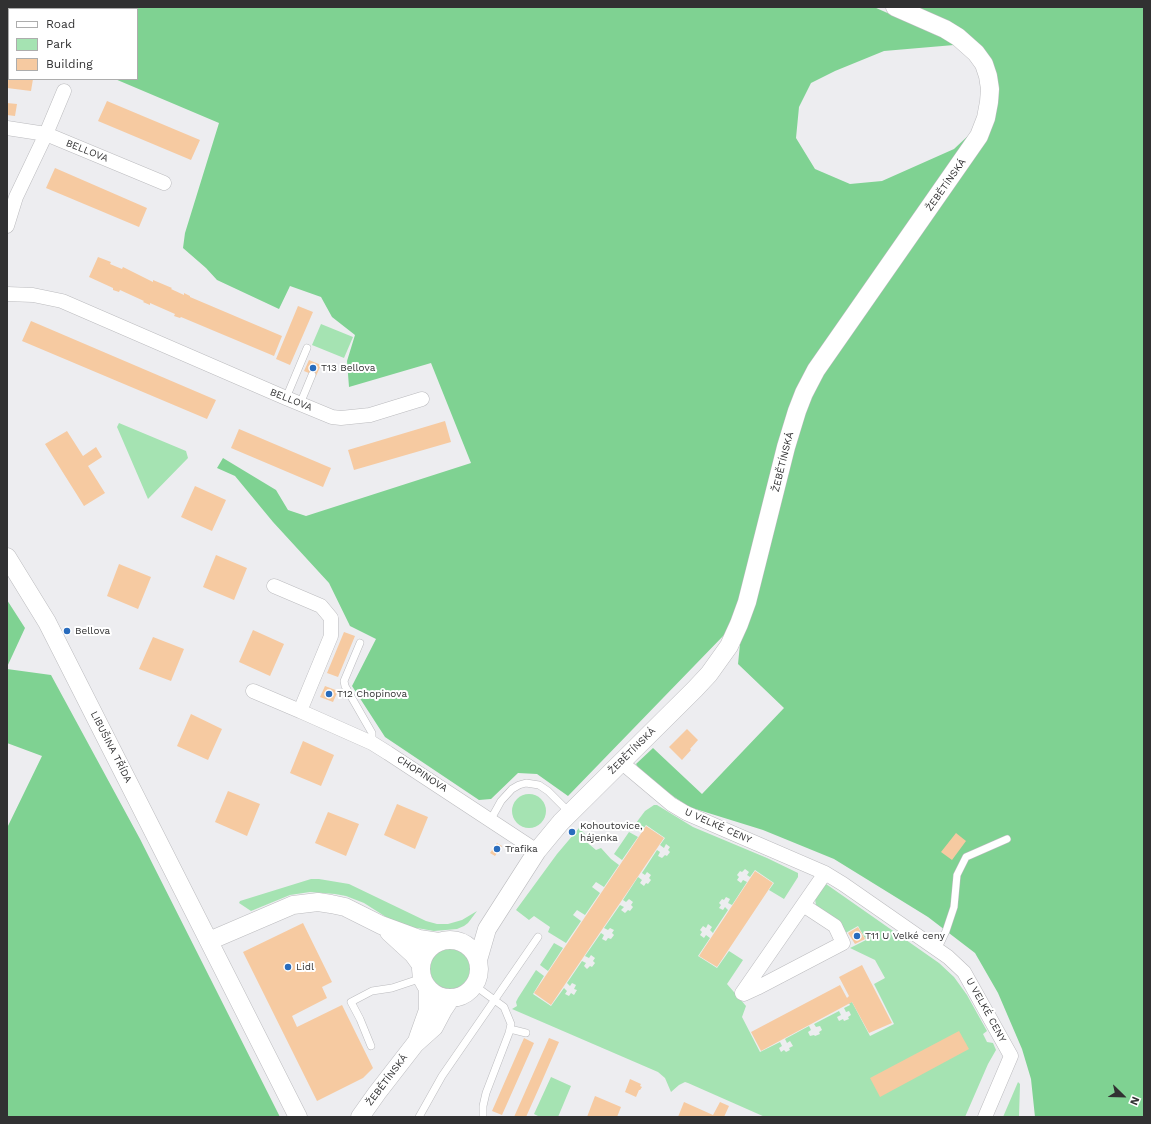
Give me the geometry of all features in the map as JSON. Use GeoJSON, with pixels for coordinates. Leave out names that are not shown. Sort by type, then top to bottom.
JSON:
{"type":"FeatureCollection","features":[{"type":"Feature","properties":{"kind":"street","name":"ŽEBĚTÍNSKÁ"},"geometry":{"type":"LineString","coordinates":[[478,960],[487,929],[537,851],[570,813],[709,674],[722,658],[733,640],[747,602],[786,447],[804,393],[821,364],[979,136],[986,118],[990,96],[988,76],[984,64],[976,53],[958,37],[945,29],[895,7]]}},
{"type":"Feature","properties":{"kind":"street"},"geometry":{"type":"LineString","coordinates":[[7,226],[9,217],[26,175],[46,134],[64,91]]}},
{"type":"Feature","properties":{"kind":"street","name":"BELLOVA"},"geometry":{"type":"LineString","coordinates":[[7,128],[46,134],[164,183]]}},
{"type":"Feature","properties":{"kind":"street","name":"BELLOVA"},"geometry":{"type":"LineString","coordinates":[[7,294],[32,295],[62,301],[332,417],[341,418],[370,415],[422,399]]}},
{"type":"Feature","properties":{"kind":"street","name":"LIBUŠINA TŘÍDA"},"geometry":{"type":"LineString","coordinates":[[7,557],[47,622],[298,1117]]}},
{"type":"Feature","properties":{"kind":"street"},"geometry":{"type":"LineString","coordinates":[[274,586],[321,606],[331,618],[331,636],[300,711]]}},
{"type":"Feature","properties":{"kind":"street","name":"CHOPINOVA"},"geometry":{"type":"LineString","coordinates":[[253,691],[372,743],[491,819],[537,851]]}},
{"type":"Feature","properties":{"kind":"street","name":"U VELKÉ CENY"},"geometry":{"type":"LineString","coordinates":[[621,762],[671,804],[686,813],[825,873],[850,888],[937,950],[964,972],[1011,1056],[985,1117]]}},
{"type":"Feature","properties":{"kind":"street"},"geometry":{"type":"LineString","coordinates":[[803,905],[835,926],[843,943],[744,994],[742,993],[825,873]]}},
{"type":"Feature","properties":{"kind":"street"},"geometry":{"type":"LineString","coordinates":[[209,941],[288,907],[306,903],[331,904],[345,907],[381,925],[419,939],[439,942]]}},
{"type":"Feature","properties":{"kind":"street"},"geometry":{"type":"LineString","coordinates":[[381,925],[413,954],[424,977],[438,996],[451,998],[466,994],[474,985],[479,974],[478,960],[471,948],[461,942],[451,940],[439,942],[434,944],[426,952],[422,959],[424,977]]}},
{"type":"Feature","properties":{"kind":"street","name":"ŽEBĚTÍNSKÁ"},"geometry":{"type":"LineString","coordinates":[[461,942],[470,939],[487,929]]}},
{"type":"Feature","properties":{"kind":"street","name":"ŽEBĚTÍNSKÁ"},"geometry":{"type":"LineString","coordinates":[[415,1044],[428,1010],[424,977]]}},
{"type":"Feature","properties":{"kind":"street","name":"ŽEBĚTÍNSKÁ"},"geometry":{"type":"LineString","coordinates":[[360,1117],[377,1092],[415,1044],[434,1027],[451,998]]}},
{"type":"Feature","properties":{"kind":"lane"},"geometry":{"type":"LineString","coordinates":[[286,398],[306,348]]}},
{"type":"Feature","properties":{"kind":"lane"},"geometry":{"type":"LineString","coordinates":[[300,404],[312,375]]}},
{"type":"Feature","properties":{"kind":"lane"},"geometry":{"type":"LineString","coordinates":[[360,643],[344,681],[345,686],[372,733],[372,743]]}},
{"type":"Feature","properties":{"kind":"lane"},"geometry":{"type":"LineString","coordinates":[[491,819],[502,801],[512,789],[519,784],[526,783],[539,785],[548,790],[570,813]]}},
{"type":"Feature","properties":{"kind":"lane"},"geometry":{"type":"LineString","coordinates":[[937,950],[946,931],[954,907],[957,876],[966,857],[1007,839]]}},
{"type":"Feature","properties":{"kind":"lane"},"geometry":{"type":"LineString","coordinates":[[419,1117],[442,1076],[538,937]]}},
{"type":"Feature","properties":{"kind":"lane"},"geometry":{"type":"LineString","coordinates":[[372,1046],[360,1019],[350,1002],[372,991],[392,988],[424,977]]}},
{"type":"Feature","properties":{"kind":"lane"},"geometry":{"type":"LineString","coordinates":[[474,985],[504,1007],[511,1024],[486,1093],[482,1117]]}},
{"type":"Feature","properties":{"kind":"lane"},"geometry":{"type":"LineString","coordinates":[[510,1029],[526,1033]]}},
{"type":"Feature","properties":{"kind":"green space"},"geometry":{"type":"Polygon","coordinates":[[[7,7],[68,7],[8,8],[7,42],[7,7]]]}},
{"type":"Feature","properties":{"kind":"green space"},"geometry":{"type":"Polygon","coordinates":[[[131,7],[874,7],[941,37],[954,45],[884,51],[835,71],[811,83],[799,107],[796,138],[815,169],[850,184],[882,181],[954,149],[971,133],[809,366],[739,600],[726,633],[568,796],[537,774],[518,773],[491,799],[479,800],[385,737],[352,686],[376,639],[350,626],[329,583],[273,522],[235,476],[217,468],[223,458],[276,490],[288,510],[306,516],[471,463],[431,363],[349,387],[347,361],[355,335],[332,317],[321,297],[290,286],[279,309],[217,280],[183,248],[185,233],[219,123],[117,80],[138,80],[138,8],[131,7]]]}},
{"type":"Feature","properties":{"kind":"green space"},"geometry":{"type":"Polygon","coordinates":[[[915,7],[1144,7],[1144,1117],[1035,1117],[1031,1079],[1022,1049],[998,993],[975,953],[928,917],[834,859],[763,830],[689,807],[664,790],[636,764],[653,748],[702,794],[784,708],[738,664],[740,644],[747,627],[804,414],[823,375],[986,140],[996,74],[915,7]]]}},
{"type":"Feature","properties":{"kind":"green space"},"geometry":{"type":"Polygon","coordinates":[[[321,324],[353,337],[344,358],[312,345],[321,324]]]}},
{"type":"Feature","properties":{"kind":"green space"},"geometry":{"type":"Polygon","coordinates":[[[119,423],[186,451],[188,458],[148,499],[117,427],[119,423]]]}},
{"type":"Feature","properties":{"kind":"green space"},"geometry":{"type":"Polygon","coordinates":[[[7,600],[25,628],[7,667],[7,600]]]}},
{"type":"Feature","properties":{"kind":"green space"},"geometry":{"type":"Polygon","coordinates":[[[7,669],[51,675],[140,839],[280,1117],[7,1117],[7,828],[42,756],[7,743],[7,669]]]}},
{"type":"Feature","properties":{"kind":"green space"},"geometry":{"type":"Polygon","coordinates":[[[532,794],[541,799],[545,804],[545,818],[541,823],[536,827],[526,828],[522,827],[513,818],[512,808],[513,804],[522,795],[532,794]]]}},
{"type":"Feature","properties":{"kind":"green space"},"geometry":{"type":"Polygon","coordinates":[[[654,805],[657,805],[693,827],[767,858],[798,873],[798,877],[784,899],[769,890],[774,883],[755,870],[750,877],[747,875],[749,872],[745,869],[742,872],[740,871],[737,875],[739,877],[737,880],[741,883],[743,880],[747,882],[732,905],[728,903],[730,899],[726,897],[724,900],[722,899],[719,903],[721,905],[719,908],[723,910],[725,907],[728,910],[713,933],[710,930],[712,927],[708,924],[706,928],[703,926],[700,930],[702,932],[700,935],[704,938],[706,935],[710,938],[698,956],[717,968],[729,951],[743,960],[727,984],[746,1006],[742,1017],[760,1052],[780,1042],[782,1046],[779,1048],[781,1052],[784,1050],[786,1052],[790,1050],[789,1048],[793,1046],[790,1041],[787,1043],[785,1039],[809,1026],[811,1030],[808,1032],[810,1036],[820,1034],[819,1032],[822,1030],[820,1026],[816,1027],[814,1024],[839,1011],[841,1015],[837,1017],[839,1021],[849,1019],[848,1017],[851,1015],[849,1011],[846,1012],[844,1008],[852,1002],[870,1036],[894,1024],[874,984],[885,978],[875,960],[850,948],[866,940],[858,926],[842,935],[816,905],[815,899],[826,884],[939,963],[954,977],[967,995],[987,1031],[983,1034],[987,1042],[993,1043],[996,1050],[988,1064],[965,1117],[765,1117],[685,1082],[671,1092],[665,1078],[658,1072],[512,1009],[517,1006],[516,1002],[518,998],[536,970],[544,976],[533,994],[551,1006],[564,988],[567,991],[565,994],[569,996],[571,993],[574,995],[577,990],[574,989],[576,985],[572,983],[570,986],[567,983],[582,961],[586,963],[584,966],[587,969],[590,966],[592,967],[595,963],[593,961],[595,958],[591,955],[589,958],[585,956],[601,933],[604,935],[602,939],[606,941],[608,938],[611,939],[614,935],[612,933],[614,930],[604,928],[620,905],[624,907],[621,910],[625,913],[628,910],[630,911],[633,907],[631,905],[633,902],[629,899],[626,902],[623,900],[638,877],[642,880],[640,883],[644,886],[646,883],[648,884],[651,880],[649,878],[651,875],[647,872],[645,875],[642,873],[657,850],[660,852],[658,856],[662,858],[665,855],[667,856],[670,852],[668,850],[670,847],[666,844],[664,848],[660,845],[665,838],[646,825],[641,832],[633,827],[645,811],[654,805]]]}},
{"type":"Feature","properties":{"kind":"green space"},"geometry":{"type":"Polygon","coordinates":[[[579,828],[586,835],[583,839],[596,850],[601,848],[619,865],[604,887],[596,882],[592,887],[600,893],[585,915],[577,910],[573,915],[581,921],[566,943],[548,932],[550,927],[534,916],[529,920],[516,910],[557,854],[579,828]]]}},
{"type":"Feature","properties":{"kind":"green space"},"geometry":{"type":"Polygon","coordinates":[[[629,832],[638,837],[622,860],[614,854],[629,832]]]}},
{"type":"Feature","properties":{"kind":"green space"},"geometry":{"type":"Polygon","coordinates":[[[311,879],[349,884],[426,921],[437,924],[448,924],[462,920],[477,911],[468,923],[457,929],[434,931],[417,928],[414,931],[397,924],[364,903],[346,896],[335,894],[310,892],[290,895],[251,911],[239,903],[240,901],[311,879]]]}},
{"type":"Feature","properties":{"kind":"green space"},"geometry":{"type":"Polygon","coordinates":[[[554,943],[563,948],[548,971],[540,965],[554,943]]]}},
{"type":"Feature","properties":{"kind":"green space"},"geometry":{"type":"Polygon","coordinates":[[[450,949],[458,951],[464,955],[468,961],[470,969],[468,977],[464,983],[458,987],[450,989],[442,987],[436,983],[432,977],[430,969],[432,961],[436,955],[442,951],[450,949]]]}},
{"type":"Feature","properties":{"kind":"green space"},"geometry":{"type":"Polygon","coordinates":[[[551,1077],[571,1086],[558,1117],[540,1117],[534,1114],[551,1077]]]}},
{"type":"Feature","properties":{"kind":"green space"},"geometry":{"type":"Polygon","coordinates":[[[1018,1082],[1020,1084],[1019,1117],[1003,1117],[1018,1082]]]}},
{"type":"Feature","properties":{"kind":"building"},"geometry":{"type":"Polygon","coordinates":[[[7,67],[8,80],[33,80],[31,91],[7,88],[7,67]]]}},
{"type":"Feature","properties":{"kind":"building"},"geometry":{"type":"Polygon","coordinates":[[[107,101],[200,140],[191,160],[98,121],[107,101]]]}},
{"type":"Feature","properties":{"kind":"building"},"geometry":{"type":"Polygon","coordinates":[[[7,103],[17,104],[15,116],[7,115],[7,103]]]}},
{"type":"Feature","properties":{"kind":"building"},"geometry":{"type":"Polygon","coordinates":[[[55,168],[147,208],[139,227],[46,188],[55,168]]]}},
{"type":"Feature","properties":{"kind":"building"},"geometry":{"type":"Polygon","coordinates":[[[98,257],[111,262],[110,264],[122,269],[123,267],[153,282],[153,280],[184,295],[184,293],[190,297],[282,336],[274,356],[181,317],[174,316],[175,314],[150,303],[150,305],[143,302],[144,301],[120,290],[119,292],[113,290],[113,288],[89,277],[98,257]]]}},
{"type":"Feature","properties":{"kind":"building"},"geometry":{"type":"Polygon","coordinates":[[[298,306],[313,312],[290,365],[276,359],[298,306]]]}},
{"type":"Feature","properties":{"kind":"building"},"geometry":{"type":"Polygon","coordinates":[[[31,321],[216,400],[207,419],[22,341],[31,321]]]}},
{"type":"Feature","properties":{"kind":"building","name":"T13 Bellova"},"geometry":{"type":"Polygon","coordinates":[[[309,360],[321,365],[316,376],[304,371],[309,360]]]}},
{"type":"Feature","properties":{"kind":"building"},"geometry":{"type":"Polygon","coordinates":[[[445,421],[451,442],[354,470],[348,450],[445,421]]]}},
{"type":"Feature","properties":{"kind":"building"},"geometry":{"type":"Polygon","coordinates":[[[239,429],[331,468],[323,487],[231,448],[239,429]]]}},
{"type":"Feature","properties":{"kind":"building"},"geometry":{"type":"Polygon","coordinates":[[[67,431],[83,456],[96,447],[102,457],[88,466],[105,493],[84,506],[45,444],[67,431]]]}},
{"type":"Feature","properties":{"kind":"building"},"geometry":{"type":"Polygon","coordinates":[[[195,486],[226,500],[212,531],[181,517],[195,486]]]}},
{"type":"Feature","properties":{"kind":"building"},"geometry":{"type":"Polygon","coordinates":[[[216,555],[247,568],[234,600],[203,587],[216,555]]]}},
{"type":"Feature","properties":{"kind":"building"},"geometry":{"type":"Polygon","coordinates":[[[119,564],[151,577],[138,609],[107,596],[119,564]]]}},
{"type":"Feature","properties":{"kind":"building"},"geometry":{"type":"Polygon","coordinates":[[[253,630],[284,644],[270,676],[239,662],[253,630]]]}},
{"type":"Feature","properties":{"kind":"building"},"geometry":{"type":"Polygon","coordinates":[[[344,632],[355,636],[338,677],[327,673],[344,632]]]}},
{"type":"Feature","properties":{"kind":"building"},"geometry":{"type":"Polygon","coordinates":[[[153,637],[184,649],[171,681],[139,669],[153,637]]]}},
{"type":"Feature","properties":{"kind":"building","name":"T12 Chopinova"},"geometry":{"type":"Polygon","coordinates":[[[325,686],[338,691],[333,702],[320,697],[325,686]]]}},
{"type":"Feature","properties":{"kind":"building"},"geometry":{"type":"Polygon","coordinates":[[[191,714],[222,729],[208,760],[177,746],[191,714]]]}},
{"type":"Feature","properties":{"kind":"building"},"geometry":{"type":"Polygon","coordinates":[[[687,729],[698,740],[682,760],[669,747],[687,729]]]}},
{"type":"Feature","properties":{"kind":"building"},"geometry":{"type":"Polygon","coordinates":[[[303,741],[334,755],[321,786],[290,773],[303,741]]]}},
{"type":"Feature","properties":{"kind":"building"},"geometry":{"type":"Polygon","coordinates":[[[228,791],[260,804],[247,836],[215,822],[228,791]]]}},
{"type":"Feature","properties":{"kind":"building"},"geometry":{"type":"Polygon","coordinates":[[[397,804],[428,817],[415,849],[384,835],[397,804]]]}},
{"type":"Feature","properties":{"kind":"building"},"geometry":{"type":"Polygon","coordinates":[[[328,812],[359,824],[346,856],[315,843],[328,812]]]}},
{"type":"Feature","properties":{"kind":"building"},"geometry":{"type":"Polygon","coordinates":[[[646,826],[664,838],[551,1005],[534,993],[646,826]]]}},
{"type":"Feature","properties":{"kind":"building"},"geometry":{"type":"Polygon","coordinates":[[[956,833],[966,841],[952,860],[941,852],[956,833]]]}},
{"type":"Feature","properties":{"kind":"building"},"geometry":{"type":"Polygon","coordinates":[[[497,843],[502,846],[495,856],[490,853],[497,843]]]}},
{"type":"Feature","properties":{"kind":"building"},"geometry":{"type":"Polygon","coordinates":[[[755,871],[773,883],[717,967],[699,956],[755,871]]]}},
{"type":"Feature","properties":{"kind":"building"},"geometry":{"type":"Polygon","coordinates":[[[303,923],[332,982],[322,987],[327,998],[292,1016],[297,1027],[342,1005],[373,1068],[363,1078],[317,1101],[243,952],[303,923]]]}},
{"type":"Feature","properties":{"kind":"building","name":"T11 U Velké ceny"},"geometry":{"type":"Polygon","coordinates":[[[858,927],[865,939],[855,944],[848,933],[858,927]]]}},
{"type":"Feature","properties":{"kind":"building"},"geometry":{"type":"Polygon","coordinates":[[[862,965],[892,1023],[869,1033],[852,1002],[761,1051],[751,1032],[840,985],[847,998],[849,996],[839,977],[862,965]]]}},
{"type":"Feature","properties":{"kind":"building"},"geometry":{"type":"Polygon","coordinates":[[[959,1031],[969,1049],[880,1097],[870,1078],[959,1031]]]}},
{"type":"Feature","properties":{"kind":"building"},"geometry":{"type":"Polygon","coordinates":[[[524,1038],[534,1043],[502,1115],[492,1111],[524,1038]]]}},
{"type":"Feature","properties":{"kind":"building"},"geometry":{"type":"Polygon","coordinates":[[[549,1038],[559,1042],[539,1088],[526,1117],[514,1117],[549,1038]]]}},
{"type":"Feature","properties":{"kind":"building"},"geometry":{"type":"Polygon","coordinates":[[[630,1079],[641,1084],[640,1086],[642,1087],[636,1097],[625,1092],[630,1079]]]}},
{"type":"Feature","properties":{"kind":"building"},"geometry":{"type":"Polygon","coordinates":[[[595,1096],[621,1107],[617,1117],[587,1117],[595,1096]]]}},
{"type":"Feature","properties":{"kind":"building"},"geometry":{"type":"Polygon","coordinates":[[[684,1102],[713,1115],[720,1102],[729,1106],[724,1117],[678,1117],[684,1102]]]}},
{"type":"Feature","properties":{"kind":"place","name":"T13 Bellova"},"geometry":{"type":"Point","coordinates":[313,368]}},
{"type":"Feature","properties":{"kind":"place","name":"Bellova"},"geometry":{"type":"Point","coordinates":[67,631]}},
{"type":"Feature","properties":{"kind":"place","name":"T12 Chopinova"},"geometry":{"type":"Point","coordinates":[329,694]}},
{"type":"Feature","properties":{"kind":"place","name":"Kohoutovice, hájenka"},"geometry":{"type":"Point","coordinates":[572,832]}},
{"type":"Feature","properties":{"kind":"place","name":"Trafika"},"geometry":{"type":"Point","coordinates":[497,849]}},
{"type":"Feature","properties":{"kind":"place","name":"T11 U Velké ceny"},"geometry":{"type":"Point","coordinates":[857,936]}},
{"type":"Feature","properties":{"kind":"place","name":"Lidl"},"geometry":{"type":"Point","coordinates":[288,967]}}]}
